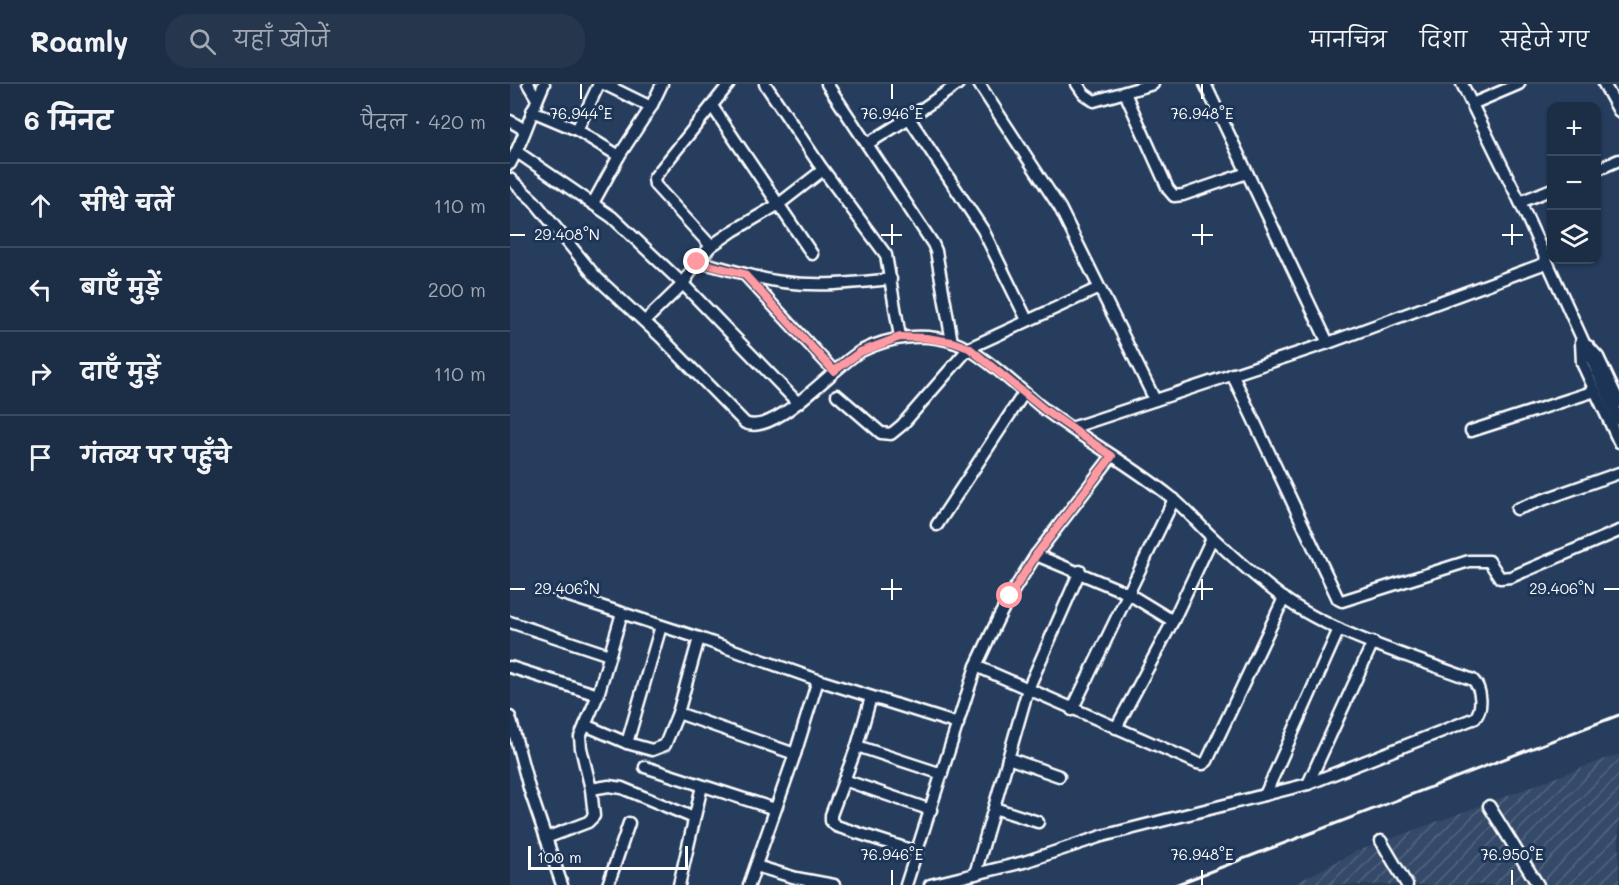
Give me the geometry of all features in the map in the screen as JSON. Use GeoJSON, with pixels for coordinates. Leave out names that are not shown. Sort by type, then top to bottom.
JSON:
{"type":"FeatureCollection","features":[{"type":"Feature","properties":{"kind":"street"},"geometry":{"type":"LineString","coordinates":[[528,84],[537,99]]}},
{"type":"Feature","properties":{"kind":"street"},"geometry":{"type":"LineString","coordinates":[[510,164],[544,84]]}},
{"type":"Feature","properties":{"kind":"street"},"geometry":{"type":"LineString","coordinates":[[577,130],[599,84]]}},
{"type":"Feature","properties":{"kind":"street"},"geometry":{"type":"LineString","coordinates":[[604,84],[651,107]]}},
{"type":"Feature","properties":{"kind":"street"},"geometry":{"type":"LineString","coordinates":[[593,203],[619,156],[651,107],[662,84]]}},
{"type":"Feature","properties":{"kind":"street"},"geometry":{"type":"LineString","coordinates":[[711,246],[654,181],[655,176],[729,84]]}},
{"type":"Feature","properties":{"kind":"street"},"geometry":{"type":"LineString","coordinates":[[765,84],[823,170],[883,249],[891,279],[900,337]]}},
{"type":"Feature","properties":{"kind":"street"},"geometry":{"type":"LineString","coordinates":[[827,84],[936,250],[952,342]]}},
{"type":"Feature","properties":{"kind":"street"},"geometry":{"type":"LineString","coordinates":[[867,144],[958,84]]}},
{"type":"Feature","properties":{"kind":"street"},"geometry":{"type":"LineString","coordinates":[[979,84],[1060,208],[1155,400]]}},
{"type":"Feature","properties":{"kind":"street"},"geometry":{"type":"LineString","coordinates":[[1077,84],[1084,94],[1094,101],[1153,84]]}},
{"type":"Feature","properties":{"kind":"street"},"geometry":{"type":"LineString","coordinates":[[1205,84],[1328,343]]}},
{"type":"Feature","properties":{"kind":"street"},"geometry":{"type":"LineString","coordinates":[[1462,84],[1520,202],[1619,420]]}},
{"type":"Feature","properties":{"kind":"street"},"geometry":{"type":"LineString","coordinates":[[1472,104],[1519,84]]}},
{"type":"Feature","properties":{"kind":"street"},"geometry":{"type":"LineString","coordinates":[[1604,84],[1619,111]]}},
{"type":"Feature","properties":{"kind":"street"},"geometry":{"type":"LineString","coordinates":[[1125,93],[1168,189],[1174,196],[1177,197],[1247,172]]}},
{"type":"Feature","properties":{"kind":"street"},"geometry":{"type":"LineString","coordinates":[[712,105],[812,254]]}},
{"type":"Feature","properties":{"kind":"street"},"geometry":{"type":"LineString","coordinates":[[532,111],[577,130],[619,156]]}},
{"type":"Feature","properties":{"kind":"street"},"geometry":{"type":"LineString","coordinates":[[909,118],[983,230],[1027,320]]}},
{"type":"Feature","properties":{"kind":"street"},"geometry":{"type":"LineString","coordinates":[[510,121],[525,130]]}},
{"type":"Feature","properties":{"kind":"street"},"geometry":{"type":"LineString","coordinates":[[517,152],[612,217],[682,284],[798,404]]}},
{"type":"Feature","properties":{"kind":"street"},"geometry":{"type":"LineString","coordinates":[[1601,168],[1619,160]]}},
{"type":"Feature","properties":{"kind":"street"},"geometry":{"type":"LineString","coordinates":[[645,321],[682,284],[711,246],[779,204],[823,170]]}},
{"type":"Feature","properties":{"kind":"street"},"geometry":{"type":"LineString","coordinates":[[510,179],[534,201],[596,277],[645,321],[745,423],[758,424],[798,404],[834,371],[860,352],[900,337],[952,342],[969,348],[1071,428],[1174,499],[1212,538],[1260,580],[1307,614],[1473,680],[1479,690],[1479,713],[1471,720],[1308,784],[1102,836],[1024,862],[930,885]]}},
{"type":"Feature","properties":{"kind":"street"},"geometry":{"type":"LineString","coordinates":[[1520,202],[1547,191]]}},
{"type":"Feature","properties":{"kind":"street"},"geometry":{"type":"LineString","coordinates":[[697,262],[782,282],[826,285],[891,279]]}},
{"type":"Feature","properties":{"kind":"street"},"geometry":{"type":"LineString","coordinates":[[1071,428],[1328,343],[1546,263]]}},
{"type":"Feature","properties":{"kind":"street"},"geometry":{"type":"LineString","coordinates":[[744,274],[834,371]]}},
{"type":"Feature","properties":{"kind":"street"},"geometry":{"type":"LineString","coordinates":[[837,396],[881,433],[891,434],[902,425],[969,348],[1099,288]]}},
{"type":"Feature","properties":{"kind":"street"},"geometry":{"type":"LineString","coordinates":[[1581,339],[1582,363],[1619,442]]}},
{"type":"Feature","properties":{"kind":"street"},"geometry":{"type":"LineString","coordinates":[[1581,339],[1598,357],[1619,402]]}},
{"type":"Feature","properties":{"kind":"street"},"geometry":{"type":"LineString","coordinates":[[1232,374],[1338,599],[1342,601],[1468,561],[1489,561],[1500,578],[1511,578],[1619,531]]}},
{"type":"Feature","properties":{"kind":"street"},"geometry":{"type":"LineString","coordinates":[[1471,431],[1595,391]]}},
{"type":"Feature","properties":{"kind":"street"},"geometry":{"type":"LineString","coordinates":[[937,525],[1024,393]]}},
{"type":"Feature","properties":{"kind":"street"},"geometry":{"type":"LineString","coordinates":[[906,885],[976,666],[1010,596],[1036,555],[1112,456]]}},
{"type":"Feature","properties":{"kind":"street"},"geometry":{"type":"LineString","coordinates":[[1517,509],[1619,473]]}},
{"type":"Feature","properties":{"kind":"street"},"geometry":{"type":"LineString","coordinates":[[1072,710],[1174,499]]}},
{"type":"Feature","properties":{"kind":"street"},"geometry":{"type":"LineString","coordinates":[[1116,728],[1173,621],[1212,538]]}},
{"type":"Feature","properties":{"kind":"street"},"geometry":{"type":"LineString","coordinates":[[1036,555],[1127,593],[1173,621]]}},
{"type":"Feature","properties":{"kind":"street"},"geometry":{"type":"LineString","coordinates":[[975,874],[1028,689],[1080,572]]}},
{"type":"Feature","properties":{"kind":"street"},"geometry":{"type":"LineString","coordinates":[[560,593],[699,638],[871,698],[958,724]]}},
{"type":"Feature","properties":{"kind":"street"},"geometry":{"type":"LineString","coordinates":[[976,666],[1197,763],[1205,763],[1284,598]]}},
{"type":"Feature","properties":{"kind":"street"},"geometry":{"type":"LineString","coordinates":[[546,838],[592,819],[595,812],[580,743],[622,613]]}},
{"type":"Feature","properties":{"kind":"street"},"geometry":{"type":"LineString","coordinates":[[510,622],[609,655]]}},
{"type":"Feature","properties":{"kind":"street"},"geometry":{"type":"LineString","coordinates":[[627,743],[660,626]]}},
{"type":"Feature","properties":{"kind":"street"},"geometry":{"type":"LineString","coordinates":[[1265,795],[1340,629]]}},
{"type":"Feature","properties":{"kind":"street"},"geometry":{"type":"LineString","coordinates":[[585,725],[627,743],[651,750],[660,748],[668,741],[678,713],[699,638]]}},
{"type":"Feature","properties":{"kind":"street"},"geometry":{"type":"LineString","coordinates":[[1308,784],[1373,642]]}},
{"type":"Feature","properties":{"kind":"street"},"geometry":{"type":"LineString","coordinates":[[510,667],[597,695]]}},
{"type":"Feature","properties":{"kind":"street"},"geometry":{"type":"LineString","coordinates":[[749,885],[819,680]]}},
{"type":"Feature","properties":{"kind":"street"},"geometry":{"type":"LineString","coordinates":[[871,698],[857,746],[831,815],[831,821],[833,824],[916,852]]}},
{"type":"Feature","properties":{"kind":"street"},"geometry":{"type":"LineString","coordinates":[[678,713],[795,754]]}},
{"type":"Feature","properties":{"kind":"street"},"geometry":{"type":"LineString","coordinates":[[510,717],[529,788],[562,885]]}},
{"type":"Feature","properties":{"kind":"street"},"geometry":{"type":"LineString","coordinates":[[857,746],[942,774]]}},
{"type":"Feature","properties":{"kind":"street"},"geometry":{"type":"LineString","coordinates":[[1008,758],[1059,776]]}},
{"type":"Feature","properties":{"kind":"street"},"geometry":{"type":"LineString","coordinates":[[645,768],[775,809]]}},
{"type":"Feature","properties":{"kind":"street"},"geometry":{"type":"LineString","coordinates":[[844,780],[931,810]]}},
{"type":"Feature","properties":{"kind":"street"},"geometry":{"type":"LineString","coordinates":[[591,789],[609,786],[622,788],[694,818]]}},
{"type":"Feature","properties":{"kind":"street"},"geometry":{"type":"LineString","coordinates":[[679,885],[702,786]]}},
{"type":"Feature","properties":{"kind":"street"},"geometry":{"type":"LineString","coordinates":[[1489,806],[1538,885]]}},
{"type":"Feature","properties":{"kind":"street"},"geometry":{"type":"LineString","coordinates":[[994,808],[1038,822]]}},
{"type":"Feature","properties":{"kind":"street"},"geometry":{"type":"LineString","coordinates":[[608,885],[629,823]]}},
{"type":"Feature","properties":{"kind":"street"},"geometry":{"type":"LineString","coordinates":[[1381,841],[1407,885]]}},
{"type":"Feature","properties":{"kind":"street"},"geometry":{"type":"LineString","coordinates":[[756,866],[796,878],[834,885]]}},
{"type":"Feature","properties":{"kind":"shaded area"},"geometry":{"type":"Polygon","coordinates":[[[1619,754],[1619,885],[1292,885],[1355,852],[1619,754]]]}},
{"type":"Feature","properties":{"kind":"railway"},"geometry":{"type":"LineString","coordinates":[[1175,885],[1619,715]]}},
{"type":"Feature","properties":{"kind":"route"},"geometry":{"type":"LineString","coordinates":[[697,262],[744,274],[834,371],[860,352],[900,337],[952,342],[969,348],[1045,410],[1112,456],[1036,555],[1010,596]]}}]}
